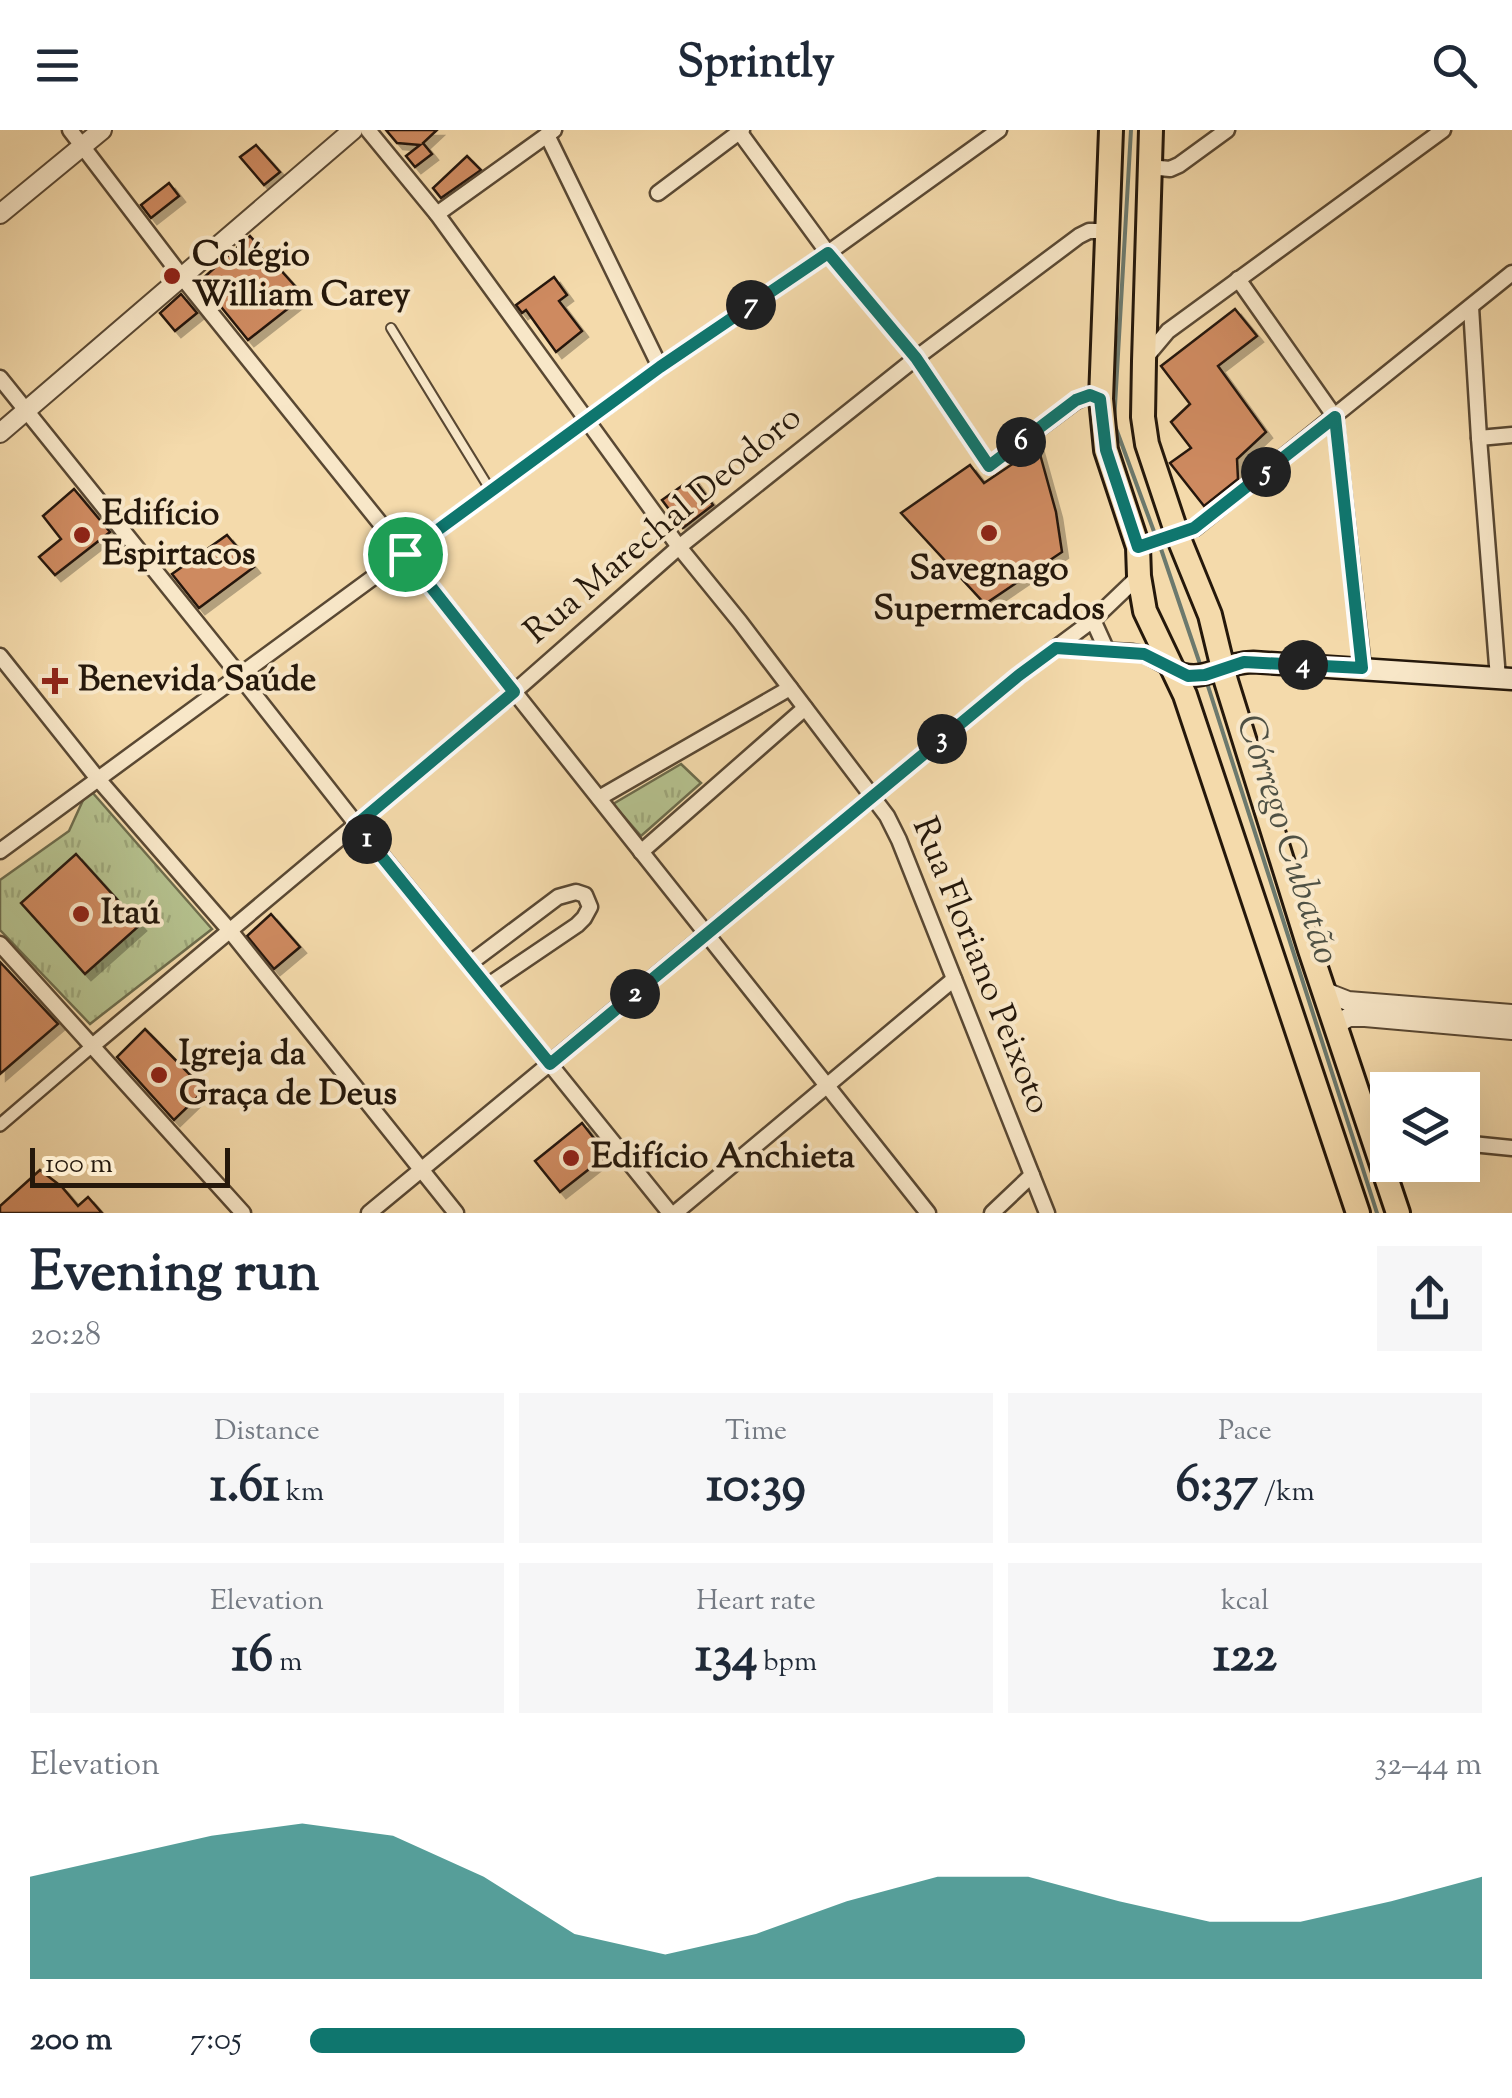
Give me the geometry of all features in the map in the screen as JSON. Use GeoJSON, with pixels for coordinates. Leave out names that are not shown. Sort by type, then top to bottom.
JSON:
{"type":"FeatureCollection","features":[{"type":"Feature","properties":{"kind":"main road"},"geometry":{"type":"LineString","coordinates":[[1111,130],[1100,399],[1106,450],[1142,546],[1138,576],[1145,611],[1180,673],[1358,1213]]}},
{"type":"Feature","properties":{"kind":"main road"},"geometry":{"type":"LineString","coordinates":[[1151,130],[1144,361],[1147,444],[1172,536],[1210,615],[1217,670],[1325,992],[1370,1108]]}},
{"type":"Feature","properties":{"kind":"main road"},"geometry":{"type":"LineString","coordinates":[[1180,673],[1217,670],[1244,662],[1505,678]]}},
{"type":"Feature","properties":{"kind":"main road"},"geometry":{"type":"LineString","coordinates":[[1391,1182],[1398,1213]]}},
{"type":"Feature","properties":{"kind":"street"},"geometry":{"type":"LineString","coordinates":[[70,130],[182,277],[928,1213]]}},
{"type":"Feature","properties":{"kind":"street"},"geometry":{"type":"LineString","coordinates":[[0,214],[102,130]]}},
{"type":"Feature","properties":{"kind":"street"},"geometry":{"type":"LineString","coordinates":[[0,433],[353,130]]}},
{"type":"Feature","properties":{"kind":"street","name":"Rua Floriano Peixoto"},"geometry":{"type":"LineString","coordinates":[[368,130],[437,214],[679,547],[886,816],[899,840],[1047,1213]]}},
{"type":"Feature","properties":{"kind":"street"},"geometry":{"type":"LineString","coordinates":[[0,850],[660,367],[1000,130]]}},
{"type":"Feature","properties":{"kind":"street"},"geometry":{"type":"LineString","coordinates":[[1150,166],[1179,166],[1227,130]]}},
{"type":"Feature","properties":{"kind":"street"},"geometry":{"type":"LineString","coordinates":[[1144,361],[1168,332],[1443,130]]}},
{"type":"Feature","properties":{"kind":"street"},"geometry":{"type":"LineString","coordinates":[[658,193],[739,131],[828,253],[916,358],[989,466],[1076,400],[1090,395],[1100,399]]}},
{"type":"Feature","properties":{"kind":"street"},"geometry":{"type":"LineString","coordinates":[[437,214],[551,133],[660,367]]}},
{"type":"Feature","properties":{"kind":"street","name":"Rua Marechal Deodoro"},"geometry":{"type":"LineString","coordinates":[[0,1125],[514,692],[679,547],[916,358],[1079,236],[1088,231],[1107,231]]}},
{"type":"Feature","properties":{"kind":"street"},"geometry":{"type":"LineString","coordinates":[[1142,546],[1194,528],[1512,273]]}},
{"type":"Feature","properties":{"kind":"street"},"geometry":{"type":"LineString","coordinates":[[1238,279],[1335,417],[1362,668]]}},
{"type":"Feature","properties":{"kind":"street"},"geometry":{"type":"LineString","coordinates":[[1471,307],[1478,438],[1505,678]]}},
{"type":"Feature","properties":{"kind":"street"},"geometry":{"type":"LineString","coordinates":[[0,378],[356,825],[673,1213],[954,979]]}},
{"type":"Feature","properties":{"kind":"street"},"geometry":{"type":"LineString","coordinates":[[1478,438],[1512,435]]}},
{"type":"Feature","properties":{"kind":"street"},"geometry":{"type":"LineString","coordinates":[[369,1213],[1018,676],[1093,620],[1138,576]]}},
{"type":"Feature","properties":{"kind":"street"},"geometry":{"type":"LineString","coordinates":[[1093,620],[1107,652]]}},
{"type":"Feature","properties":{"kind":"street"},"geometry":{"type":"LineString","coordinates":[[1056,648],[1144,654],[1180,673]]}},
{"type":"Feature","properties":{"kind":"street"},"geometry":{"type":"LineString","coordinates":[[0,656],[98,779],[231,932],[456,1213]]}},
{"type":"Feature","properties":{"kind":"street"},"geometry":{"type":"LineString","coordinates":[[598,798],[790,688]]}},
{"type":"Feature","properties":{"kind":"street"},"geometry":{"type":"LineString","coordinates":[[642,852],[805,708]]}},
{"type":"Feature","properties":{"kind":"street"},"geometry":{"type":"LineString","coordinates":[[469,964],[558,897],[576,892],[585,895],[590,907],[584,918],[487,986]]}},
{"type":"Feature","properties":{"kind":"street"},"geometry":{"type":"LineString","coordinates":[[0,944],[243,1213]]}},
{"type":"Feature","properties":{"kind":"street"},"geometry":{"type":"LineString","coordinates":[[1325,992],[1348,1001],[1512,1014]]}},
{"type":"Feature","properties":{"kind":"street"},"geometry":{"type":"LineString","coordinates":[[1337,1024],[1348,1018],[1365,1017],[1512,1030]]}},
{"type":"Feature","properties":{"kind":"street"},"geometry":{"type":"LineString","coordinates":[[1480,1145],[1512,1148]]}},
{"type":"Feature","properties":{"kind":"street"},"geometry":{"type":"LineString","coordinates":[[992,1213],[1032,1175]]}},
{"type":"Feature","properties":{"kind":"lane"},"geometry":{"type":"LineString","coordinates":[[390,328],[491,491]]}},
{"type":"Feature","properties":{"kind":"green space"},"geometry":{"type":"Polygon","coordinates":[[[681,764],[701,783],[641,836],[613,804],[681,764]]]}},
{"type":"Feature","properties":{"kind":"green space"},"geometry":{"type":"Polygon","coordinates":[[[92,792],[212,929],[90,1024],[0,930],[0,880],[69,831],[84,798],[92,792]]]}},
{"type":"Feature","properties":{"kind":"building"},"geometry":{"type":"Polygon","coordinates":[[[386,130],[437,130],[423,143],[432,154],[415,167],[406,156],[420,145],[397,143],[386,130]]]}},
{"type":"Feature","properties":{"kind":"building"},"geometry":{"type":"Polygon","coordinates":[[[256,145],[280,172],[264,185],[240,157],[256,145]]]}},
{"type":"Feature","properties":{"kind":"building"},"geometry":{"type":"Polygon","coordinates":[[[467,156],[481,170],[441,198],[433,188],[467,156]]]}},
{"type":"Feature","properties":{"kind":"building"},"geometry":{"type":"Polygon","coordinates":[[[169,183],[179,196],[151,218],[141,205],[169,183]]]}},
{"type":"Feature","properties":{"kind":"building"},"geometry":{"type":"Polygon","coordinates":[[[250,236],[304,296],[248,340],[200,281],[250,236]]]}},
{"type":"Feature","properties":{"kind":"building"},"geometry":{"type":"Polygon","coordinates":[[[554,277],[567,295],[559,301],[582,331],[556,352],[526,310],[522,313],[516,305],[554,277]]]}},
{"type":"Feature","properties":{"kind":"building"},"geometry":{"type":"Polygon","coordinates":[[[181,294],[197,313],[175,331],[160,313],[181,294]]]}},
{"type":"Feature","properties":{"kind":"building"},"geometry":{"type":"Polygon","coordinates":[[[1235,309],[1257,336],[1218,366],[1266,432],[1237,459],[1238,479],[1204,506],[1170,463],[1191,448],[1171,422],[1190,404],[1161,366],[1235,309]]]}},
{"type":"Feature","properties":{"kind":"building","name":"Savegnago Supermercados"},"geometry":{"type":"Polygon","coordinates":[[[1038,447],[1056,512],[1062,552],[985,604],[901,513],[970,465],[984,483],[1038,447]]]}},
{"type":"Feature","properties":{"kind":"building"},"geometry":{"type":"Polygon","coordinates":[[[693,478],[713,505],[683,528],[662,500],[693,478]]]}},
{"type":"Feature","properties":{"kind":"building","name":"Edifício Espirtacos"},"geometry":{"type":"Polygon","coordinates":[[[74,489],[110,532],[55,575],[39,557],[61,539],[43,516],[74,489]]]}},
{"type":"Feature","properties":{"kind":"building"},"geometry":{"type":"Polygon","coordinates":[[[227,535],[254,567],[199,608],[172,574],[227,535]]]}},
{"type":"Feature","properties":{"kind":"building","name":"Itaú"},"geometry":{"type":"Polygon","coordinates":[[[76,854],[140,925],[85,974],[21,903],[76,854]]]}},
{"type":"Feature","properties":{"kind":"building"},"geometry":{"type":"Polygon","coordinates":[[[271,914],[300,947],[274,969],[247,936],[271,914]]]}},
{"type":"Feature","properties":{"kind":"building"},"geometry":{"type":"Polygon","coordinates":[[[0,962],[58,1024],[0,1074],[0,962]]]}},
{"type":"Feature","properties":{"kind":"building","name":"Igreja da Graça de Deus"},"geometry":{"type":"Polygon","coordinates":[[[145,1029],[205,1090],[174,1120],[117,1057],[145,1029]]]}},
{"type":"Feature","properties":{"kind":"building","name":"Edifício Anchieta"},"geometry":{"type":"Polygon","coordinates":[[[582,1123],[607,1155],[560,1192],[535,1161],[582,1123]]]}},
{"type":"Feature","properties":{"kind":"building"},"geometry":{"type":"Polygon","coordinates":[[[40,1170],[78,1206],[88,1197],[102,1213],[0,1213],[0,1206],[40,1170]]]}},
{"type":"Feature","properties":{"kind":"waterway","name":"Córrego Cubatão"},"geometry":{"type":"LineString","coordinates":[[1131,130],[1114,423],[1156,537]]}},
{"type":"Feature","properties":{"kind":"waterway","name":"Córrego Cubatão"},"geometry":{"type":"LineString","coordinates":[[1160,546],[1202,670]]}},
{"type":"Feature","properties":{"kind":"waterway","name":"Córrego Cubatão"},"geometry":{"type":"LineString","coordinates":[[1207,683],[1377,1213]]}},
{"type":"Feature","properties":{"kind":"place","name":"Colégio William Carey"},"geometry":{"type":"Point","coordinates":[172,276]}},
{"type":"Feature","properties":{"kind":"place","name":"Savegnago Supermercados"},"geometry":{"type":"Point","coordinates":[989,533]}},
{"type":"Feature","properties":{"kind":"place","name":"Edifício Espirtacos"},"geometry":{"type":"Point","coordinates":[82,535]}},
{"type":"Feature","properties":{"kind":"place","name":"Benevida Saúde"},"geometry":{"type":"Point","coordinates":[55,681]}},
{"type":"Feature","properties":{"kind":"place","name":"Itaú"},"geometry":{"type":"Point","coordinates":[81,914]}},
{"type":"Feature","properties":{"kind":"place","name":"Igreja da Graça de Deus"},"geometry":{"type":"Point","coordinates":[159,1075]}},
{"type":"Feature","properties":{"kind":"place","name":"Edifício Anchieta"},"geometry":{"type":"Point","coordinates":[571,1158]}},
{"type":"Feature","properties":{"kind":"route"},"geometry":{"type":"LineString","coordinates":[[828,253],[916,358],[989,466],[1076,400],[1090,395],[1100,399],[1106,450],[1138,547],[1194,528],[1335,417],[1362,668],[1244,662],[1205,675],[1188,676],[1144,654],[1056,648],[550,1064],[356,825],[514,692],[405,554],[660,367],[828,253]]}}]}
